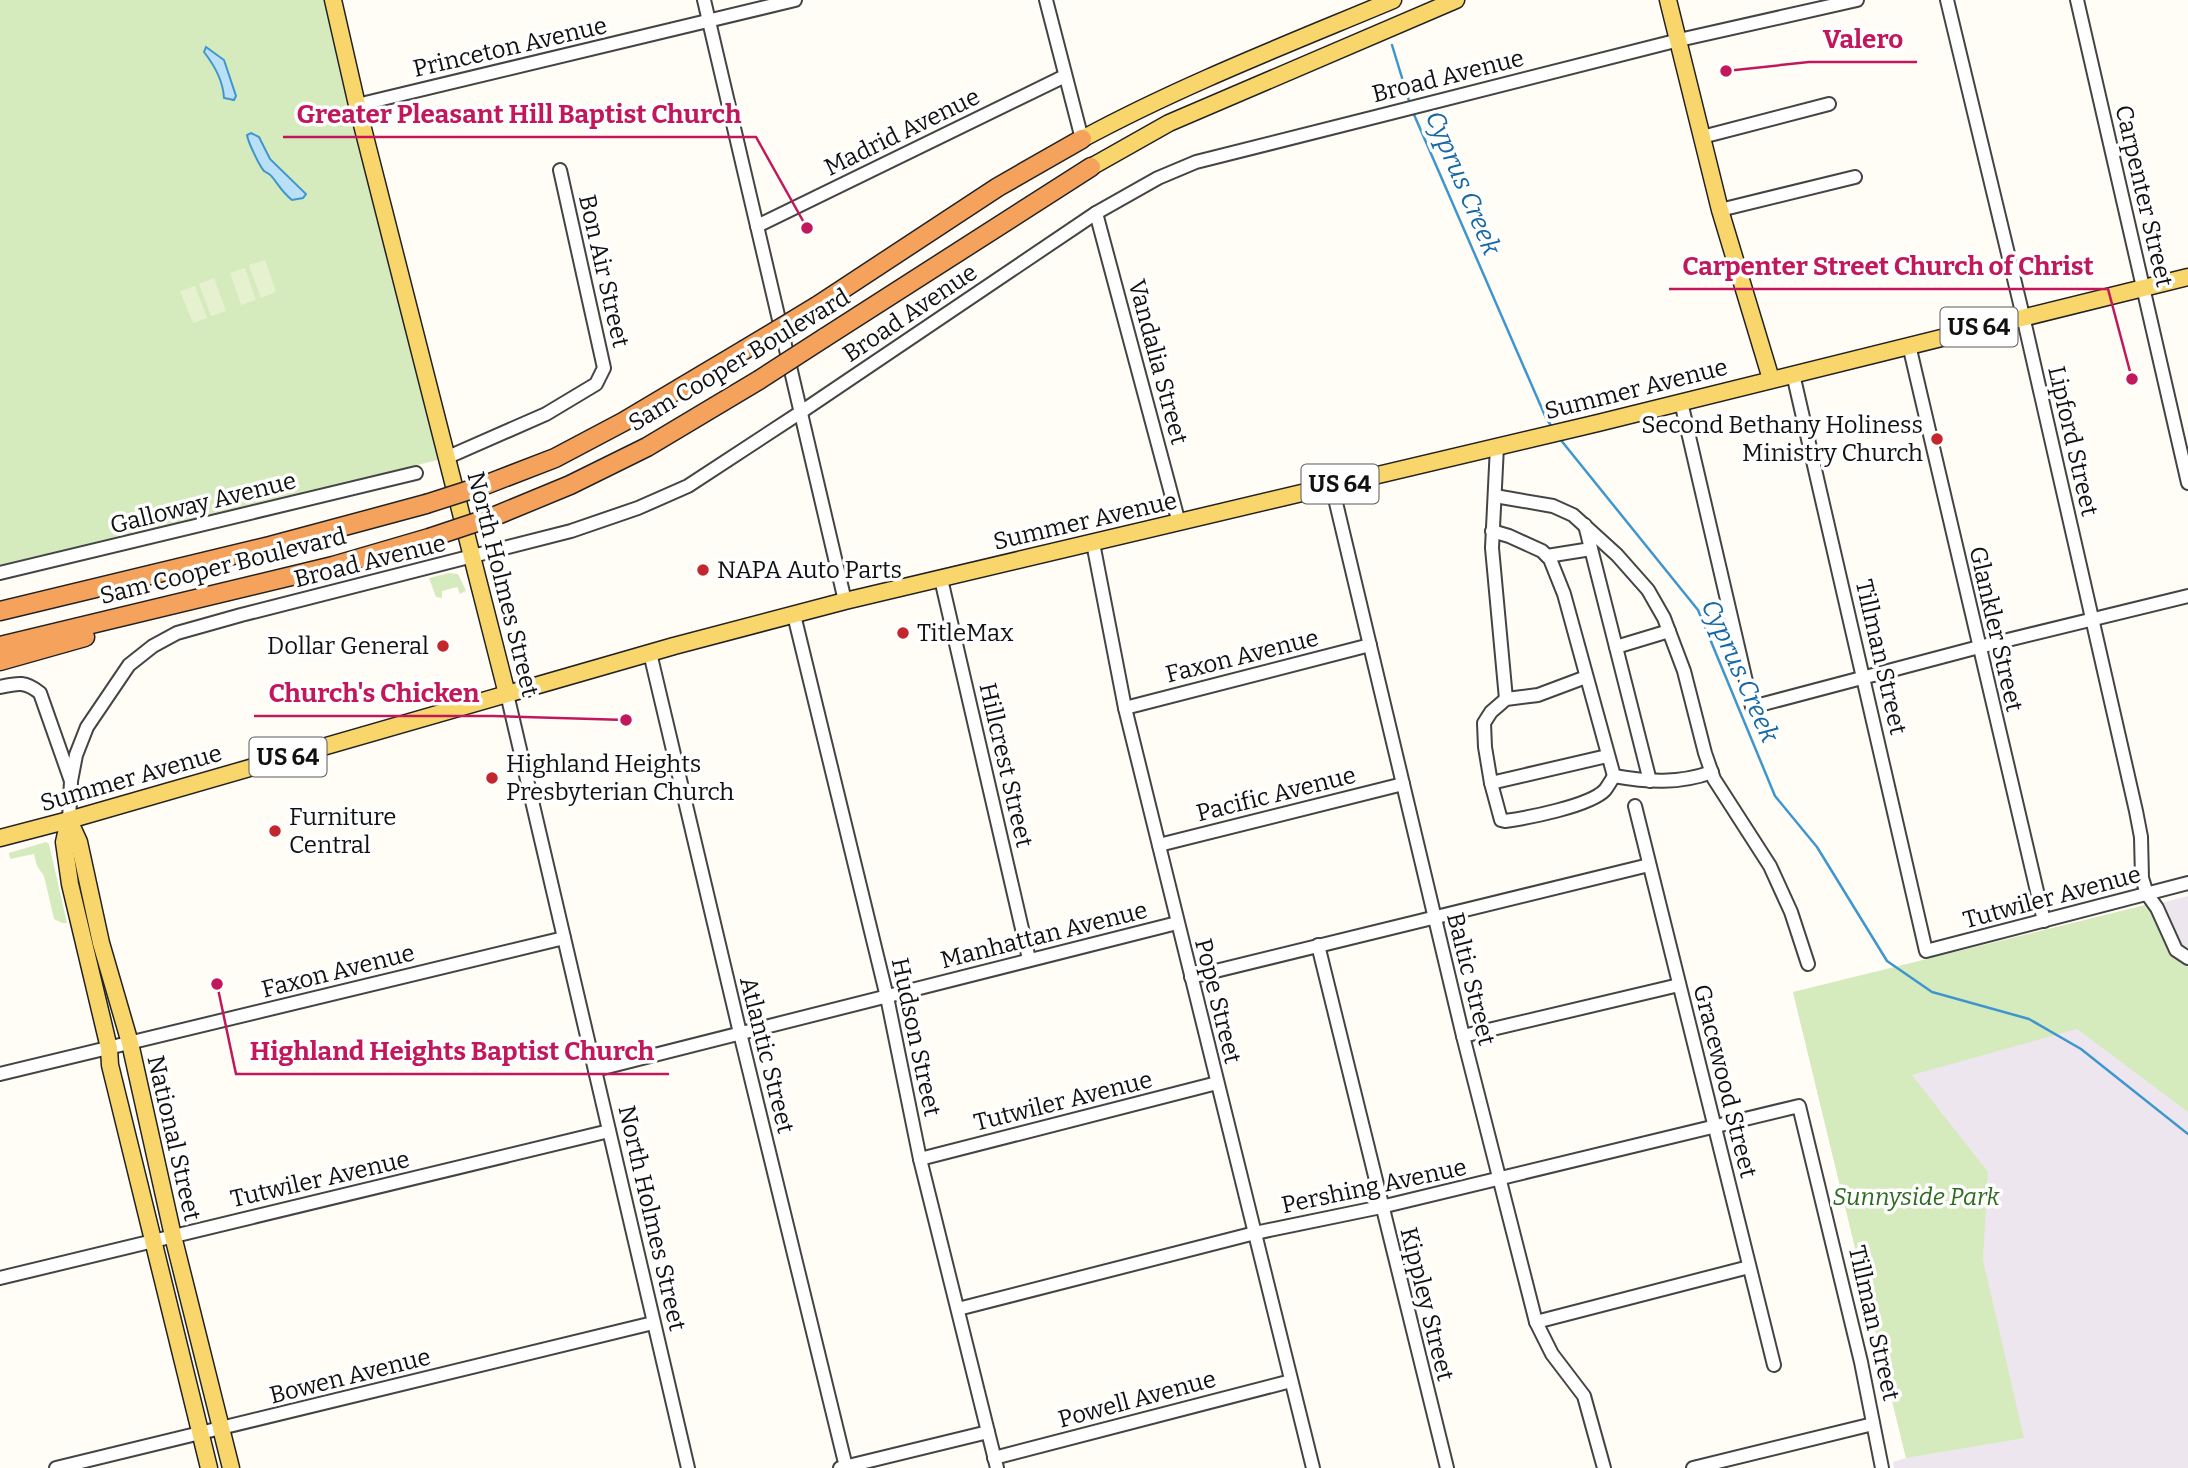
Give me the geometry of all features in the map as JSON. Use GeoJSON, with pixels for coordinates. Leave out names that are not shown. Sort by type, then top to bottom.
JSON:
{"type":"FeatureCollection","features":[{"type":"Feature","properties":{"kind":"highway","name":"Sam Cooper Boulevard"},"geometry":{"type":"LineString","coordinates":[[0,611],[270,546],[426,504],[485,485],[566,452],[623,422],[817,306],[998,187],[1082,139]]}},
{"type":"Feature","properties":{"kind":"highway","name":"Sam Cooper Boulevard"},"geometry":{"type":"LineString","coordinates":[[0,646],[333,566],[495,516],[570,485],[647,447],[759,380],[1091,167]]}},
{"type":"Feature","properties":{"kind":"highway"},"geometry":{"type":"LineString","coordinates":[[0,662],[225,593]]}},
{"type":"Feature","properties":{"kind":"main road","name":"North Holmes Street"},"geometry":{"type":"LineString","coordinates":[[332,0],[507,694]]}},
{"type":"Feature","properties":{"kind":"main road","name":"Sam Cooper Boulevard"},"geometry":{"type":"LineString","coordinates":[[1082,139],[1125,116],[1237,65],[1392,0]]}},
{"type":"Feature","properties":{"kind":"main road","name":"Sam Cooper Boulevard"},"geometry":{"type":"LineString","coordinates":[[1091,167],[1169,123],[1456,0]]}},
{"type":"Feature","properties":{"kind":"main road"},"geometry":{"type":"LineString","coordinates":[[1668,0],[1720,210],[1771,379]]}},
{"type":"Feature","properties":{"kind":"main road","name":"Summer Avenue"},"geometry":{"type":"LineString","coordinates":[[0,838],[650,653],[845,601],[1535,438],[2188,277]]}},
{"type":"Feature","properties":{"kind":"main road","name":"National Street"},"geometry":{"type":"LineString","coordinates":[[69,820],[79,842],[105,959],[130,1043],[173,1236],[231,1468]]}},
{"type":"Feature","properties":{"kind":"main road","name":"National Street"},"geometry":{"type":"LineString","coordinates":[[69,820],[64,842],[70,884],[109,1048],[110,1065],[209,1468]]}},
{"type":"Feature","properties":{"kind":"street"},"geometry":{"type":"LineString","coordinates":[[704,0],[845,601]]}},
{"type":"Feature","properties":{"kind":"street","name":"Princeton Avenue"},"geometry":{"type":"LineString","coordinates":[[357,106],[794,0]]}},
{"type":"Feature","properties":{"kind":"street"},"geometry":{"type":"LineString","coordinates":[[1046,0],[1082,139]]}},
{"type":"Feature","properties":{"kind":"street","name":"Broad Avenue"},"geometry":{"type":"LineString","coordinates":[[71,781],[76,755],[87,727],[129,665],[153,646],[177,633],[571,531],[638,508],[688,486],[1096,213],[1158,178],[1196,162],[1679,40],[1857,0]]}},
{"type":"Feature","properties":{"kind":"street","name":"Lipford Street"},"geometry":{"type":"LineString","coordinates":[[1947,0],[2023,316],[2136,811],[2141,837],[2142,878],[2147,894]]}},
{"type":"Feature","properties":{"kind":"street","name":"Carpenter Street"},"geometry":{"type":"LineString","coordinates":[[2077,0],[2188,483]]}},
{"type":"Feature","properties":{"kind":"street","name":"Madrid Avenue"},"geometry":{"type":"LineString","coordinates":[[757,226],[1065,76]]}},
{"type":"Feature","properties":{"kind":"street"},"geometry":{"type":"LineString","coordinates":[[1702,137],[1829,104]]}},
{"type":"Feature","properties":{"kind":"street","name":"Bon Air Street"},"geometry":{"type":"LineString","coordinates":[[448,457],[546,414],[596,384],[604,368],[560,170]]}},
{"type":"Feature","properties":{"kind":"street"},"geometry":{"type":"LineString","coordinates":[[1720,210],[1855,177]]}},
{"type":"Feature","properties":{"kind":"street","name":"Vandalia Street"},"geometry":{"type":"LineString","coordinates":[[1096,213],[1179,523]]}},
{"type":"Feature","properties":{"kind":"street","name":"Glankler Street"},"geometry":{"type":"LineString","coordinates":[[1909,345],[2044,921]]}},
{"type":"Feature","properties":{"kind":"street","name":"Tillman Street"},"geometry":{"type":"LineString","coordinates":[[1793,374],[1926,951]]}},
{"type":"Feature","properties":{"kind":"street"},"geometry":{"type":"LineString","coordinates":[[1681,402],[1752,707],[1979,647],[2188,596]]}},
{"type":"Feature","properties":{"kind":"street"},"geometry":{"type":"LineString","coordinates":[[1497,446],[1492,531],[1506,699]]}},
{"type":"Feature","properties":{"kind":"street","name":"Galloway Avenue"},"geometry":{"type":"LineString","coordinates":[[0,573],[416,473]]}},
{"type":"Feature","properties":{"kind":"street","name":"Baltic Street"},"geometry":{"type":"LineString","coordinates":[[1332,486],[1463,1037],[1535,1322],[1552,1354],[1584,1396],[1604,1468]]}},
{"type":"Feature","properties":{"kind":"street"},"geometry":{"type":"LineString","coordinates":[[1495,496],[1553,506],[1573,515],[1617,555],[1648,590],[1664,618],[1684,671],[1712,772],[1723,794],[1770,866],[1791,912],[1808,964]]}},
{"type":"Feature","properties":{"kind":"street"},"geometry":{"type":"LineString","coordinates":[[1585,525],[1650,781]]}},
{"type":"Feature","properties":{"kind":"street"},"geometry":{"type":"LineString","coordinates":[[1492,531],[1542,551],[1550,559],[1564,594],[1614,776]]}},
{"type":"Feature","properties":{"kind":"street","name":"Pope Street"},"geometry":{"type":"LineString","coordinates":[[1093,543],[1125,708],[1313,1468]]}},
{"type":"Feature","properties":{"kind":"street"},"geometry":{"type":"LineString","coordinates":[[1547,556],[1591,549]]}},
{"type":"Feature","properties":{"kind":"street","name":"Hillcrest Street"},"geometry":{"type":"LineString","coordinates":[[941,579],[1029,959]]}},
{"type":"Feature","properties":{"kind":"street","name":"Hudson Street"},"geometry":{"type":"LineString","coordinates":[[794,615],[887,997],[920,1159],[995,1463]]}},
{"type":"Feature","properties":{"kind":"street"},"geometry":{"type":"LineString","coordinates":[[1616,647],[1669,631]]}},
{"type":"Feature","properties":{"kind":"street","name":"Faxon Avenue"},"geometry":{"type":"LineString","coordinates":[[1125,708],[1370,645]]}},
{"type":"Feature","properties":{"kind":"street","name":"Atlantic Street"},"geometry":{"type":"LineString","coordinates":[[650,653],[843,1467]]}},
{"type":"Feature","properties":{"kind":"street"},"geometry":{"type":"LineString","coordinates":[[1586,677],[1538,695],[1506,699],[1491,712],[1484,723],[1491,783],[1502,820],[1540,815],[1592,799],[1604,791],[1614,776]]}},
{"type":"Feature","properties":{"kind":"street","name":"National Street"},"geometry":{"type":"LineString","coordinates":[[0,687],[16,683],[29,684],[40,693],[71,781],[69,820]]}},
{"type":"Feature","properties":{"kind":"street","name":"North Holmes Street"},"geometry":{"type":"LineString","coordinates":[[507,694],[688,1468]]}},
{"type":"Feature","properties":{"kind":"street"},"geometry":{"type":"LineString","coordinates":[[1491,783],[1607,756]]}},
{"type":"Feature","properties":{"kind":"street"},"geometry":{"type":"LineString","coordinates":[[1614,776],[1650,781],[1692,779],[1712,772]]}},
{"type":"Feature","properties":{"kind":"street","name":"Pacific Avenue"},"geometry":{"type":"LineString","coordinates":[[1159,845],[1403,784]]}},
{"type":"Feature","properties":{"kind":"street","name":"Gracewood Street"},"geometry":{"type":"LineString","coordinates":[[1635,806],[1773,1365]]}},
{"type":"Feature","properties":{"kind":"street"},"geometry":{"type":"LineString","coordinates":[[1191,977],[1649,865]]}},
{"type":"Feature","properties":{"kind":"street","name":"Tutwiler Avenue"},"geometry":{"type":"LineString","coordinates":[[1926,951],[2188,883]]}},
{"type":"Feature","properties":{"kind":"street"},"geometry":{"type":"LineString","coordinates":[[2147,894],[2157,908],[2176,950],[2188,958]]}},
{"type":"Feature","properties":{"kind":"street","name":"Manhattan Avenue"},"geometry":{"type":"LineString","coordinates":[[595,1070],[1177,923]]}},
{"type":"Feature","properties":{"kind":"street","name":"Faxon Avenue"},"geometry":{"type":"LineString","coordinates":[[0,1074],[564,938]]}},
{"type":"Feature","properties":{"kind":"street","name":"Kippley Street"},"geometry":{"type":"LineString","coordinates":[[1318,946],[1447,1468]]}},
{"type":"Feature","properties":{"kind":"street"},"geometry":{"type":"LineString","coordinates":[[1463,1037],[1679,985]]}},
{"type":"Feature","properties":{"kind":"street","name":"Tutwiler Avenue"},"geometry":{"type":"LineString","coordinates":[[920,1159],[1217,1083]]}},
{"type":"Feature","properties":{"kind":"street","name":"Tillman Street"},"geometry":{"type":"LineString","coordinates":[[1799,1106],[1861,1362],[1882,1468]]}},
{"type":"Feature","properties":{"kind":"street","name":"Pershing Avenue"},"geometry":{"type":"LineString","coordinates":[[958,1309],[1255,1233],[1381,1207],[1799,1106]]}},
{"type":"Feature","properties":{"kind":"street","name":"Tutwiler Avenue"},"geometry":{"type":"LineString","coordinates":[[0,1278],[609,1131]]}},
{"type":"Feature","properties":{"kind":"street"},"geometry":{"type":"LineString","coordinates":[[1535,1322],[1749,1267]]}},
{"type":"Feature","properties":{"kind":"street","name":"Bowen Avenue"},"geometry":{"type":"LineString","coordinates":[[56,1468],[653,1323]]}},
{"type":"Feature","properties":{"kind":"street","name":"Powell Avenue"},"geometry":{"type":"LineString","coordinates":[[995,1463],[1291,1381]]}},
{"type":"Feature","properties":{"kind":"street"},"geometry":{"type":"LineString","coordinates":[[1693,1468],[1873,1424]]}},
{"type":"Feature","properties":{"kind":"street"},"geometry":{"type":"LineString","coordinates":[[843,1467],[988,1432]]}},
{"type":"Feature","properties":{"kind":"shaded area"},"geometry":{"type":"Polygon","coordinates":[[[2188,896],[2188,1468],[1894,1468],[1893,1462],[1906,1458],[1793,992],[1881,975],[2188,896]]]}},
{"type":"Feature","properties":{"kind":"green space"},"geometry":{"type":"Polygon","coordinates":[[[0,0],[328,0],[438,460],[0,566],[0,0]]]}},
{"type":"Feature","properties":{"kind":"green space"},"geometry":{"type":"Polygon","coordinates":[[[265,260],[276,292],[261,298],[249,265],[265,260]]]}},
{"type":"Feature","properties":{"kind":"green space"},"geometry":{"type":"Polygon","coordinates":[[[245,268],[256,300],[241,305],[230,273],[245,268]]]}},
{"type":"Feature","properties":{"kind":"green space"},"geometry":{"type":"Polygon","coordinates":[[[214,278],[226,311],[211,316],[199,284],[214,278]]]}},
{"type":"Feature","properties":{"kind":"green space"},"geometry":{"type":"Polygon","coordinates":[[[195,286],[207,318],[193,323],[180,291],[195,286]]]}},
{"type":"Feature","properties":{"kind":"green space"},"geometry":{"type":"Polygon","coordinates":[[[449,573],[458,574],[466,591],[460,594],[457,587],[442,591],[442,598],[436,597],[429,578],[449,573]]]}},
{"type":"Feature","properties":{"kind":"green space"},"geometry":{"type":"Polygon","coordinates":[[[46,842],[49,844],[67,923],[54,919],[44,876],[37,866],[34,854],[10,859],[9,853],[46,842]]]}},
{"type":"Feature","properties":{"kind":"green space","name":"Sunnyside Park"},"geometry":{"type":"Polygon","coordinates":[[[2153,903],[2188,958],[2188,1112],[2077,1029],[1912,1075],[1988,1172],[1983,1260],[2024,1438],[1906,1458],[1793,992],[2153,903]]]}},
{"type":"Feature","properties":{"kind":"water"},"geometry":{"type":"Polygon","coordinates":[[[206,47],[224,60],[236,96],[234,100],[224,98],[218,74],[204,52],[206,47]]]}},
{"type":"Feature","properties":{"kind":"water"},"geometry":{"type":"Polygon","coordinates":[[[251,133],[259,137],[270,159],[306,194],[303,198],[292,200],[271,175],[264,171],[248,138],[247,135],[251,133]]]}},
{"type":"Feature","properties":{"kind":"waterway","name":"Cyprus Creek"},"geometry":{"type":"LineString","coordinates":[[1392,45],[1410,104]]}},
{"type":"Feature","properties":{"kind":"waterway","name":"Cyprus Creek"},"geometry":{"type":"LineString","coordinates":[[1412,110],[1552,427]]}},
{"type":"Feature","properties":{"kind":"waterway","name":"Cyprus Creek"},"geometry":{"type":"LineString","coordinates":[[1560,439],[1698,610],[1775,796],[1817,847],[1887,961],[1932,992],[2029,1019],[2081,1049],[2188,1134]]}},
{"type":"Feature","properties":{"kind":"place","name":"Valero"},"geometry":{"type":"Point","coordinates":[1726,71]}},
{"type":"Feature","properties":{"kind":"place","name":"Greater Pleasant Hill Baptist Church"},"geometry":{"type":"Point","coordinates":[807,228]}},
{"type":"Feature","properties":{"kind":"place","name":"Carpenter Street Church of Christ"},"geometry":{"type":"Point","coordinates":[2132,379]}},
{"type":"Feature","properties":{"kind":"place","name":"Second Bethany Holiness Ministry Church"},"geometry":{"type":"Point","coordinates":[1937,439]}},
{"type":"Feature","properties":{"kind":"place","name":"NAPA Auto Parts"},"geometry":{"type":"Point","coordinates":[703,570]}},
{"type":"Feature","properties":{"kind":"place","name":"TitleMax"},"geometry":{"type":"Point","coordinates":[903,633]}},
{"type":"Feature","properties":{"kind":"place","name":"Dollar General"},"geometry":{"type":"Point","coordinates":[443,646]}},
{"type":"Feature","properties":{"kind":"place","name":"Church's Chicken"},"geometry":{"type":"Point","coordinates":[626,720]}},
{"type":"Feature","properties":{"kind":"place","name":"Highland Heights Presbyterian Church"},"geometry":{"type":"Point","coordinates":[492,778]}},
{"type":"Feature","properties":{"kind":"place","name":"Furniture Central"},"geometry":{"type":"Point","coordinates":[275,831]}},
{"type":"Feature","properties":{"kind":"place","name":"Highland Heights Baptist Church"},"geometry":{"type":"Point","coordinates":[217,984]}}]}
